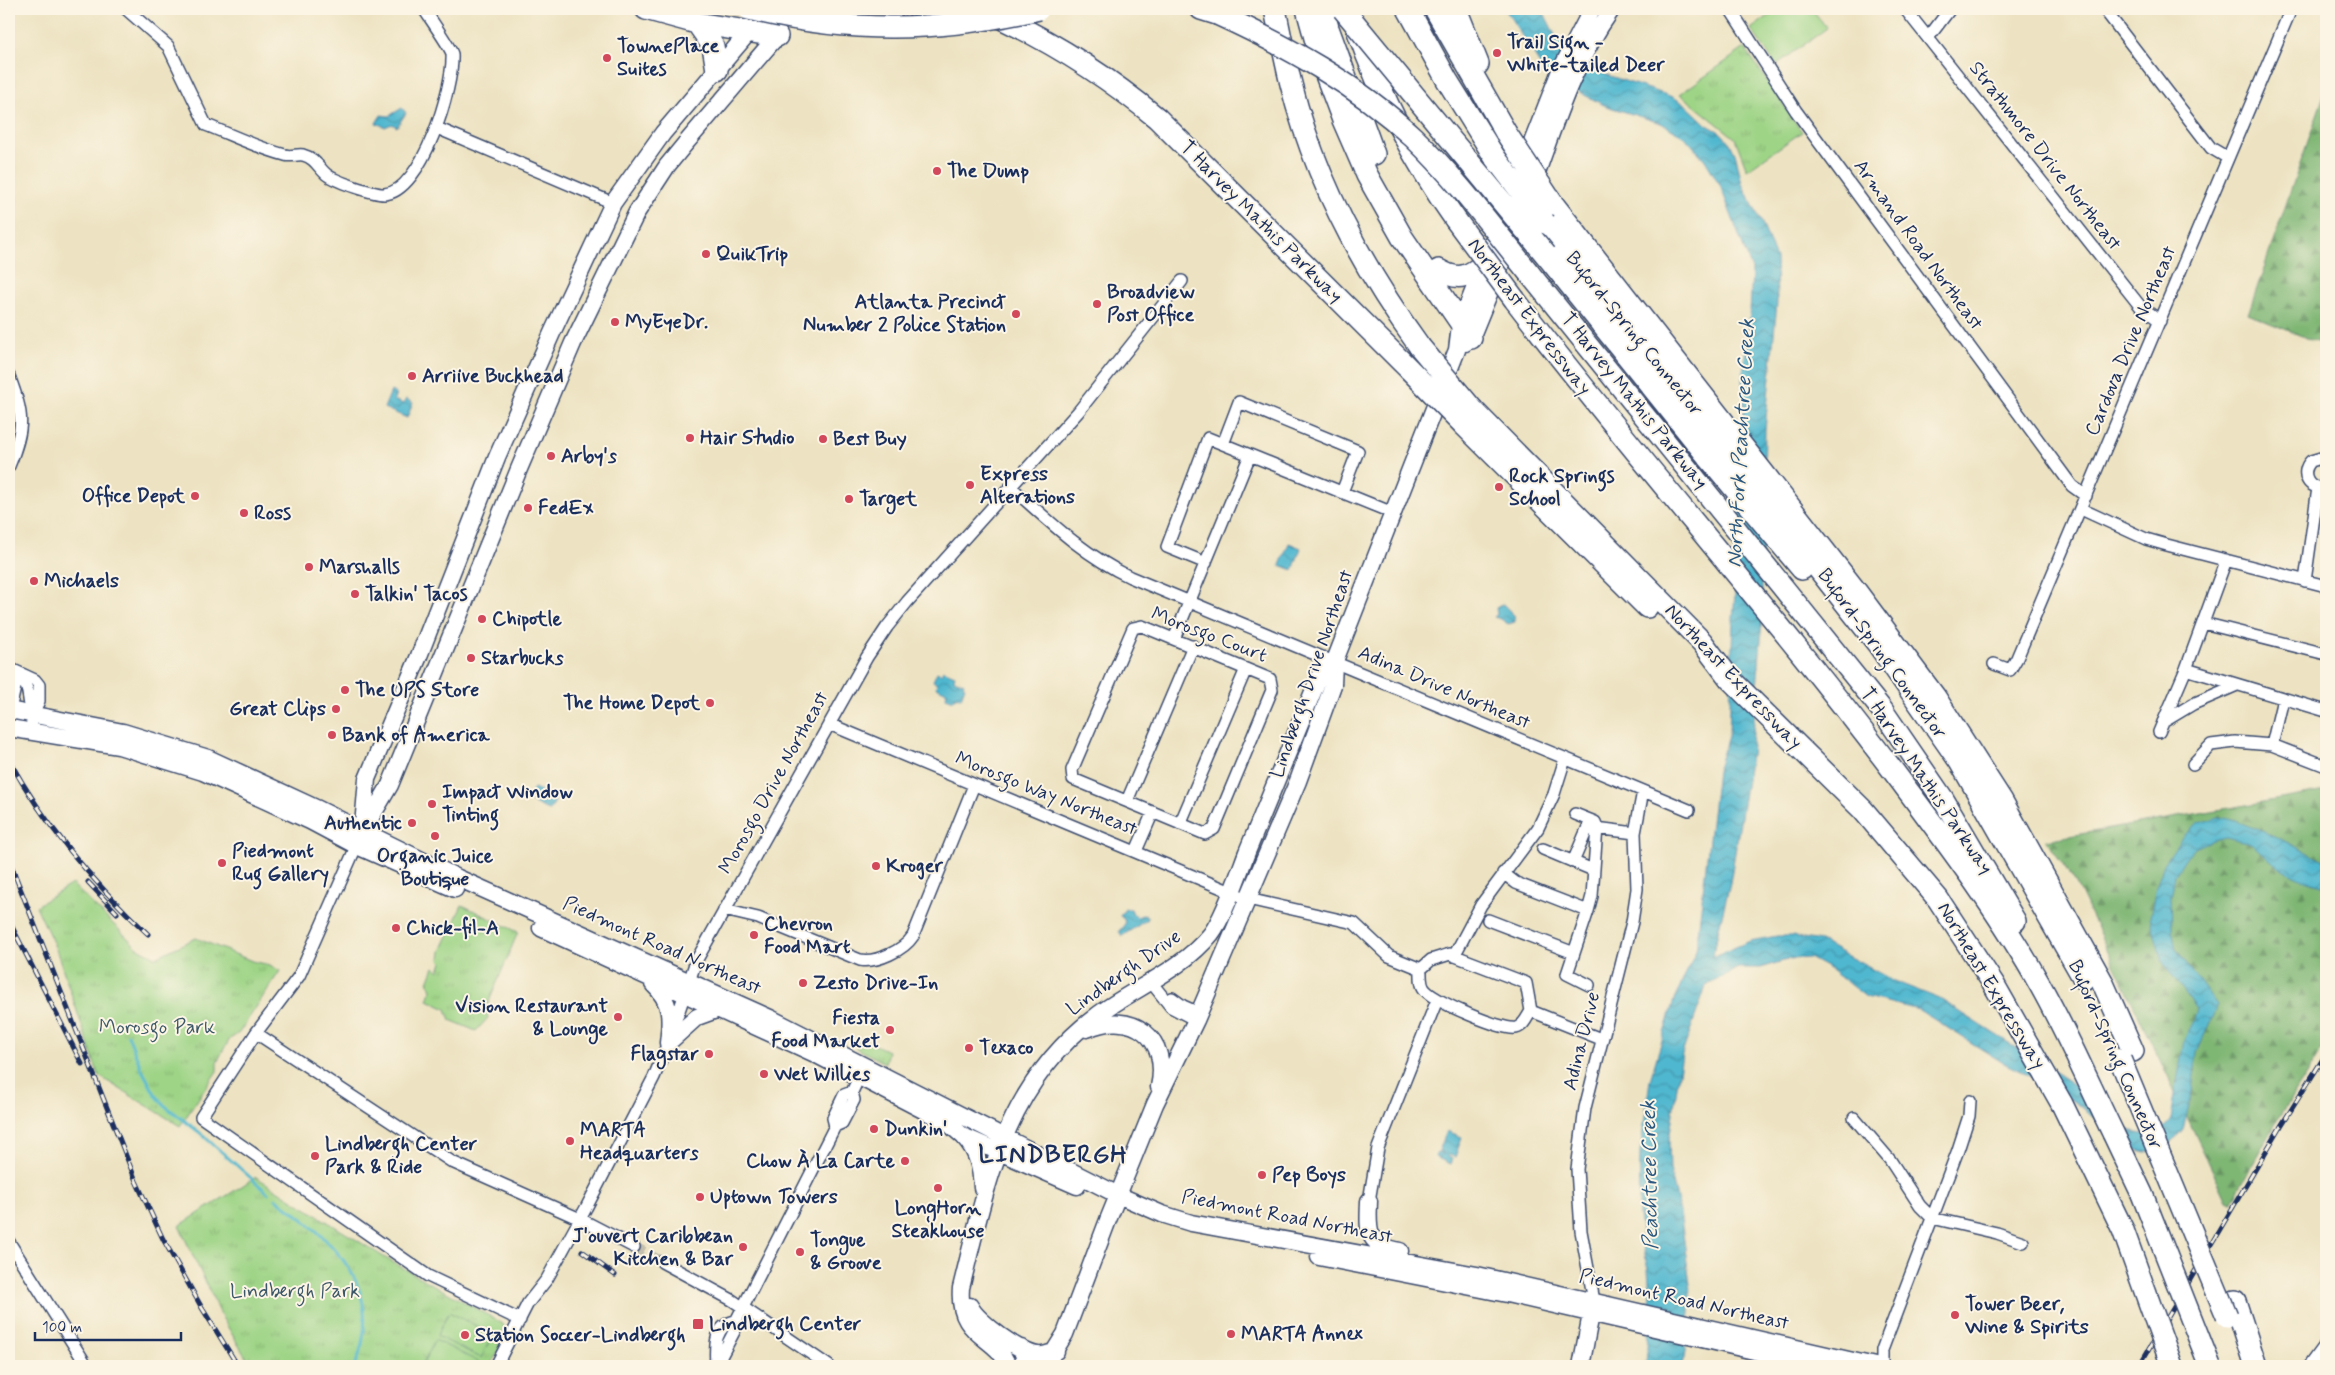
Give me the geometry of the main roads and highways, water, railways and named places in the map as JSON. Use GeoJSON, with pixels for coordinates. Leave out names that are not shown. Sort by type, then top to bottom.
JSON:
{"type":"FeatureCollection","features":[{"type":"Feature","properties":{"kind":"highway"},"geometry":{"type":"LineString","coordinates":[[646,9],[696,23],[777,36]]}},
{"type":"Feature","properties":{"kind":"highway"},"geometry":{"type":"LineString","coordinates":[[749,9],[829,24],[884,28],[938,27],[994,19],[1039,9]]}},
{"type":"Feature","properties":{"kind":"highway","name":"T Harvey Mathis Parkway"},"geometry":{"type":"LineString","coordinates":[[981,9],[1040,37],[1070,54],[1129,95],[1157,118],[1409,369],[1469,418],[1706,665],[1730,679]]}},
{"type":"Feature","properties":{"kind":"highway","name":"Northeast Expressway"},"geometry":{"type":"LineString","coordinates":[[1275,9],[1291,84],[1320,172],[1360,255],[1386,301],[1469,418],[1702,642],[1730,679],[1863,810],[1938,899],[1993,983],[2062,1104],[2122,1230],[2172,1366]]}},
{"type":"Feature","properties":{"kind":"highway"},"geometry":{"type":"LineString","coordinates":[[1307,9],[1323,67],[1343,120],[1367,174],[1402,237],[1466,330]]}},
{"type":"Feature","properties":{"kind":"highway"},"geometry":{"type":"LineString","coordinates":[[1323,9],[1367,140],[1394,196],[1439,270],[1466,330]]}},
{"type":"Feature","properties":{"kind":"highway"},"geometry":{"type":"LineString","coordinates":[[1343,9],[1546,254],[1709,458],[1799,553]]}},
{"type":"Feature","properties":{"kind":"highway","name":"Northeast Expressway"},"geometry":{"type":"LineString","coordinates":[[1351,9],[1367,56],[1398,128],[1412,154],[1455,220],[1582,388],[1705,535],[1870,740],[1994,912],[2040,984],[2142,1194],[2210,1366]]}},
{"type":"Feature","properties":{"kind":"highway","name":"Buford-Spring Connector"},"geometry":{"type":"LineString","coordinates":[[1408,9],[1452,88],[1496,159],[1711,432],[1799,553],[1877,644],[1960,762],[1998,826],[2126,1055]]}},
{"type":"Feature","properties":{"kind":"highway","name":"Buford-Spring Connector"},"geometry":{"type":"LineString","coordinates":[[1435,9],[1506,134],[1553,204],[1896,644],[1979,762],[2102,981],[2126,1055],[2256,1366]]}},
{"type":"Feature","properties":{"kind":"highway"},"geometry":{"type":"LineString","coordinates":[[1456,9],[1506,134]]}},
{"type":"Feature","properties":{"kind":"highway","name":"T Harvey Mathis Parkway"},"geometry":{"type":"LineString","coordinates":[[1209,11],[1248,28],[1332,75],[1412,137],[1477,209],[1882,710],[1943,798],[2027,943],[2040,984]]}},
{"type":"Feature","properties":{"kind":"highway"},"geometry":{"type":"LineString","coordinates":[[696,23],[713,46],[717,70]]}},
{"type":"Feature","properties":{"kind":"highway"},"geometry":{"type":"LineString","coordinates":[[1439,270],[1454,277],[1464,276],[1475,272],[1486,262]]}},
{"type":"Feature","properties":{"kind":"highway","name":"Buford-Spring Connector"},"geometry":{"type":"LineString","coordinates":[[2231,1308],[2242,1366]]}},
{"type":"Feature","properties":{"kind":"highway"},"geometry":{"type":"LineString","coordinates":[[2315,1366],[2326,1351]]}},
{"type":"Feature","properties":{"kind":"main road","name":"Lindbergh Drive Northeast"},"geometry":{"type":"LineString","coordinates":[[1466,330],[1508,249],[1569,82],[1592,9]]}},
{"type":"Feature","properties":{"kind":"main road","name":"Lindbergh Drive Northeast"},"geometry":{"type":"LineString","coordinates":[[1155,1104],[1197,1016],[1302,771],[1333,685],[1334,663],[1466,330],[1486,262],[1552,90],[1585,36],[1612,9]]}},
{"type":"Feature","properties":{"kind":"main road"},"geometry":{"type":"LineString","coordinates":[[360,839],[367,779],[497,457],[613,203],[651,148],[749,32]]}},
{"type":"Feature","properties":{"kind":"main road"},"geometry":{"type":"LineString","coordinates":[[360,839],[390,785],[573,343],[637,212],[684,144],[777,36]]}},
{"type":"Feature","properties":{"kind":"main road","name":"Lindbergh Drive"},"geometry":{"type":"LineString","coordinates":[[1008,1366],[999,1351],[973,1329],[960,1301],[982,1201],[1004,1137],[1033,1083],[1066,1041],[1095,1017],[1186,959],[1212,932],[1231,892],[1322,670],[1334,663]]}},
{"type":"Feature","properties":{"kind":"main road","name":"Piedmont Road Northeast"},"geometry":{"type":"LineString","coordinates":[[9,710],[32,722]]}},
{"type":"Feature","properties":{"kind":"main road","name":"Piedmont Road Northeast"},"geometry":{"type":"LineString","coordinates":[[9,728],[32,722],[123,732],[208,758],[316,808],[360,839],[513,914],[646,978],[687,989],[716,1010],[813,1053],[856,1085],[948,1123],[963,1136],[998,1152],[1062,1180],[1116,1200],[1191,1223],[1477,1275],[1618,1314],[1733,1340],[1875,1366]]}},
{"type":"Feature","properties":{"kind":"main road","name":"Piedmont Road Northeast"},"geometry":{"type":"LineString","coordinates":[[360,839],[449,874],[687,989],[798,1032],[880,1076],[1004,1137],[1116,1200],[1189,1233],[1592,1307]]}},
{"type":"Feature","properties":{"kind":"main road"},"geometry":{"type":"LineString","coordinates":[[646,978],[664,994],[667,1002],[670,1022],[668,1043],[697,1017],[716,1010]]}},
{"type":"Feature","properties":{"kind":"main road"},"geometry":{"type":"LineString","coordinates":[[1046,1366],[1056,1351],[1082,1290],[1155,1104],[1162,1075],[1160,1058],[1156,1048],[1144,1033],[1126,1023],[1107,1022],[1085,1030],[1066,1041]]}},
{"type":"Feature","properties":{"kind":"main road"},"geometry":{"type":"LineString","coordinates":[[963,1136],[976,1154],[981,1172],[982,1201]]}},
{"type":"Feature","properties":{"kind":"main road"},"geometry":{"type":"LineString","coordinates":[[1346,1251],[1362,1234],[1370,1200],[1368,1228],[1377,1244],[1389,1249],[1448,1258],[1477,1275]]}},
{"type":"Feature","properties":{"kind":"main road"},"geometry":{"type":"LineString","coordinates":[[962,1288],[972,1311],[979,1320],[1021,1348],[1037,1355],[1056,1351]]}},
{"type":"Feature","properties":{"kind":"main road"},"geometry":{"type":"LineString","coordinates":[[1581,1366],[1592,1307]]}},
{"type":"Feature","properties":{"kind":"main road","name":"Piedmont Road Northeast"},"geometry":{"type":"LineString","coordinates":[[1733,1340],[1819,1366]]}},
{"type":"Feature","properties":{"kind":"main road"},"geometry":{"type":"LineString","coordinates":[[1021,1348],[1024,1357],[1023,1366]]}},
{"type":"Feature","properties":{"kind":"water"},"geometry":{"type":"Polygon","coordinates":[[[1505,9],[1542,9],[1555,35],[1580,58],[1604,74],[1673,97],[1686,105],[1707,125],[1720,132],[1730,143],[1736,156],[1742,184],[1762,223],[1776,259],[1777,303],[1765,429],[1761,641],[1751,756],[1730,883],[1712,957],[1750,941],[1777,936],[1792,936],[1820,941],[1894,981],[1940,999],[2081,1089],[2118,1124],[2128,1130],[2148,1134],[2157,1132],[2168,1124],[2171,1119],[2184,1040],[2194,1021],[2197,1009],[2162,961],[2150,917],[2156,887],[2164,864],[2183,836],[2200,823],[2219,817],[2236,821],[2274,836],[2326,861],[2326,886],[2304,880],[2275,865],[2251,843],[2226,837],[2213,840],[2195,848],[2175,875],[2171,897],[2172,928],[2176,949],[2217,1006],[2197,1052],[2191,1099],[2183,1129],[2167,1148],[2159,1151],[2146,1152],[2116,1140],[2087,1111],[2054,1088],[2002,1062],[1919,1010],[1866,997],[1831,970],[1809,958],[1790,959],[1760,968],[1738,968],[1706,986],[1682,1054],[1669,1140],[1670,1169],[1680,1212],[1690,1284],[1690,1313],[1683,1366],[1646,1366],[1650,1296],[1648,1269],[1639,1215],[1640,1152],[1650,1080],[1674,1000],[1696,951],[1717,771],[1729,733],[1733,619],[1739,541],[1740,449],[1744,409],[1742,380],[1750,313],[1752,270],[1720,185],[1705,160],[1686,138],[1661,123],[1606,106],[1567,86],[1543,69],[1505,9]]]}},
{"type":"Feature","properties":{"kind":"water"},"geometry":{"type":"Polygon","coordinates":[[[402,108],[406,113],[397,127],[392,124],[385,127],[376,123],[381,115],[389,116],[402,108]]]}},
{"type":"Feature","properties":{"kind":"water"},"geometry":{"type":"Polygon","coordinates":[[[391,391],[396,394],[394,400],[403,404],[406,399],[413,403],[407,418],[384,408],[391,391]]]}},
{"type":"Feature","properties":{"kind":"water"},"geometry":{"type":"Polygon","coordinates":[[[1289,543],[1301,548],[1293,570],[1280,565],[1289,543]]]}},
{"type":"Feature","properties":{"kind":"water"},"geometry":{"type":"Polygon","coordinates":[[[1503,604],[1514,615],[1515,622],[1508,624],[1494,617],[1497,615],[1496,608],[1503,604]]]}},
{"type":"Feature","properties":{"kind":"water"},"geometry":{"type":"Polygon","coordinates":[[[943,670],[955,675],[954,679],[964,683],[963,686],[965,687],[961,698],[956,696],[954,700],[946,697],[947,692],[936,687],[937,683],[933,681],[937,672],[941,674],[943,670]]]}},
{"type":"Feature","properties":{"kind":"water"},"geometry":{"type":"Polygon","coordinates":[[[534,788],[555,797],[556,799],[550,811],[528,800],[534,788]]]}},
{"type":"Feature","properties":{"kind":"water"},"geometry":{"type":"Polygon","coordinates":[[[1125,909],[1131,909],[1137,917],[1145,914],[1148,919],[1122,936],[1119,931],[1125,924],[1124,919],[1120,916],[1125,909]]]}},
{"type":"Feature","properties":{"kind":"water"},"geometry":{"type":"Polygon","coordinates":[[[1447,1131],[1462,1137],[1455,1157],[1449,1155],[1448,1157],[1453,1159],[1451,1164],[1435,1157],[1437,1153],[1443,1154],[1443,1152],[1439,1151],[1447,1131]]]}},
{"type":"Feature","properties":{"kind":"waterway"},"geometry":{"type":"LineString","coordinates":[[128,1035],[141,1068],[155,1094],[164,1105],[199,1132],[268,1193]]}},
{"type":"Feature","properties":{"kind":"waterway"},"geometry":{"type":"LineString","coordinates":[[276,1199],[317,1232],[335,1250],[349,1269],[359,1290],[364,1313],[363,1338],[355,1366]]}},
{"type":"Feature","properties":{"kind":"tunnel"},"geometry":{"type":"LineString","coordinates":[[634,1247],[662,1262]]}},
{"type":"Feature","properties":{"kind":"railway"},"geometry":{"type":"LineString","coordinates":[[9,760],[38,807],[71,852],[89,874],[148,934]]}},
{"type":"Feature","properties":{"kind":"railway"},"geometry":{"type":"LineString","coordinates":[[9,860],[136,1181],[163,1239],[202,1308],[238,1366]]}},
{"type":"Feature","properties":{"kind":"railway"},"geometry":{"type":"LineString","coordinates":[[88,882],[117,913]]}},
{"type":"Feature","properties":{"kind":"railway"},"geometry":{"type":"LineString","coordinates":[[9,921],[82,1064]]}},
{"type":"Feature","properties":{"kind":"railway"},"geometry":{"type":"LineString","coordinates":[[2139,1366],[2281,1126],[2326,1054]]}},
{"type":"Feature","properties":{"kind":"railway"},"geometry":{"type":"LineString","coordinates":[[582,1251],[615,1275]]}},
{"type":"Feature","properties":{"kind":"place","name":"Trail Sign - White-tailed Deer"},"geometry":{"type":"Point","coordinates":[1497,53]}},
{"type":"Feature","properties":{"kind":"place","name":"TownePlace Suites"},"geometry":{"type":"Point","coordinates":[607,58]}},
{"type":"Feature","properties":{"kind":"place","name":"The Dump"},"geometry":{"type":"Point","coordinates":[937,171]}},
{"type":"Feature","properties":{"kind":"place","name":"QuikTrip"},"geometry":{"type":"Point","coordinates":[706,254]}},
{"type":"Feature","properties":{"kind":"place","name":"Broadview Post Office"},"geometry":{"type":"Point","coordinates":[1097,304]}},
{"type":"Feature","properties":{"kind":"place","name":"Atlanta Precinct Number 2 Police Station"},"geometry":{"type":"Point","coordinates":[1016,314]}},
{"type":"Feature","properties":{"kind":"place","name":"MyEyeDr."},"geometry":{"type":"Point","coordinates":[615,322]}},
{"type":"Feature","properties":{"kind":"place","name":"Arriive Buckhead"},"geometry":{"type":"Point","coordinates":[412,376]}},
{"type":"Feature","properties":{"kind":"place","name":"Hair Studio"},"geometry":{"type":"Point","coordinates":[690,438]}},
{"type":"Feature","properties":{"kind":"place","name":"Best Buy"},"geometry":{"type":"Point","coordinates":[823,439]}},
{"type":"Feature","properties":{"kind":"place","name":"Arby's"},"geometry":{"type":"Point","coordinates":[551,456]}},
{"type":"Feature","properties":{"kind":"place","name":"Express Alterations"},"geometry":{"type":"Point","coordinates":[970,485]}},
{"type":"Feature","properties":{"kind":"place","name":"Rock Springs School"},"geometry":{"type":"Point","coordinates":[1499,487]}},
{"type":"Feature","properties":{"kind":"place","name":"Office Depot"},"geometry":{"type":"Point","coordinates":[195,496]}},
{"type":"Feature","properties":{"kind":"place","name":"Target"},"geometry":{"type":"Point","coordinates":[849,499]}},
{"type":"Feature","properties":{"kind":"place","name":"FedEx"},"geometry":{"type":"Point","coordinates":[528,508]}},
{"type":"Feature","properties":{"kind":"place","name":"Ross"},"geometry":{"type":"Point","coordinates":[244,513]}},
{"type":"Feature","properties":{"kind":"place","name":"Marshalls"},"geometry":{"type":"Point","coordinates":[309,567]}},
{"type":"Feature","properties":{"kind":"place","name":"Michaels"},"geometry":{"type":"Point","coordinates":[34,581]}},
{"type":"Feature","properties":{"kind":"place","name":"Talkin' Tacos"},"geometry":{"type":"Point","coordinates":[355,594]}},
{"type":"Feature","properties":{"kind":"place","name":"Chipotle"},"geometry":{"type":"Point","coordinates":[482,619]}},
{"type":"Feature","properties":{"kind":"place","name":"Starbucks"},"geometry":{"type":"Point","coordinates":[471,658]}},
{"type":"Feature","properties":{"kind":"place","name":"The UPS Store"},"geometry":{"type":"Point","coordinates":[345,690]}},
{"type":"Feature","properties":{"kind":"place","name":"The Home Depot"},"geometry":{"type":"Point","coordinates":[710,703]}},
{"type":"Feature","properties":{"kind":"place","name":"Great Clips"},"geometry":{"type":"Point","coordinates":[336,709]}},
{"type":"Feature","properties":{"kind":"place","name":"Bank of America"},"geometry":{"type":"Point","coordinates":[332,735]}},
{"type":"Feature","properties":{"kind":"place","name":"Impact Window Tinting"},"geometry":{"type":"Point","coordinates":[432,804]}},
{"type":"Feature","properties":{"kind":"place","name":"Authentic"},"geometry":{"type":"Point","coordinates":[412,823]}},
{"type":"Feature","properties":{"kind":"place","name":"Organic Juice Boutique"},"geometry":{"type":"Point","coordinates":[435,836]}},
{"type":"Feature","properties":{"kind":"place","name":"Piedmont Rug Gallery"},"geometry":{"type":"Point","coordinates":[222,863]}},
{"type":"Feature","properties":{"kind":"place","name":"Kroger"},"geometry":{"type":"Point","coordinates":[876,866]}},
{"type":"Feature","properties":{"kind":"place","name":"Chick-fil-A"},"geometry":{"type":"Point","coordinates":[396,928]}},
{"type":"Feature","properties":{"kind":"place","name":"Chevron Food Mart"},"geometry":{"type":"Point","coordinates":[754,935]}},
{"type":"Feature","properties":{"kind":"place","name":"Zesto Drive-In"},"geometry":{"type":"Point","coordinates":[803,983]}},
{"type":"Feature","properties":{"kind":"place","name":"Vision Restaurant & Lounge"},"geometry":{"type":"Point","coordinates":[618,1017]}},
{"type":"Feature","properties":{"kind":"place","name":"Fiesta Food Market"},"geometry":{"type":"Point","coordinates":[890,1030]}},
{"type":"Feature","properties":{"kind":"place","name":"Texaco"},"geometry":{"type":"Point","coordinates":[969,1048]}},
{"type":"Feature","properties":{"kind":"place","name":"Flagstar"},"geometry":{"type":"Point","coordinates":[709,1054]}},
{"type":"Feature","properties":{"kind":"place","name":"Wet Willies"},"geometry":{"type":"Point","coordinates":[764,1074]}},
{"type":"Feature","properties":{"kind":"place","name":"Dunkin'"},"geometry":{"type":"Point","coordinates":[874,1129]}},
{"type":"Feature","properties":{"kind":"place","name":"MARTA Headquarters"},"geometry":{"type":"Point","coordinates":[570,1141]}},
{"type":"Feature","properties":{"kind":"place","name":"Lindbergh Center Park & Ride"},"geometry":{"type":"Point","coordinates":[315,1156]}},
{"type":"Feature","properties":{"kind":"place","name":"Chow À La Carte"},"geometry":{"type":"Point","coordinates":[905,1161]}},
{"type":"Feature","properties":{"kind":"place","name":"Pep Boys"},"geometry":{"type":"Point","coordinates":[1262,1175]}},
{"type":"Feature","properties":{"kind":"place","name":"LongHorn Steakhouse"},"geometry":{"type":"Point","coordinates":[938,1188]}},
{"type":"Feature","properties":{"kind":"place","name":"Uptown Towers"},"geometry":{"type":"Point","coordinates":[700,1197]}},
{"type":"Feature","properties":{"kind":"place","name":"J'ouvert Caribbean Kitchen & Bar"},"geometry":{"type":"Point","coordinates":[743,1247]}},
{"type":"Feature","properties":{"kind":"place","name":"Tongue & Groove"},"geometry":{"type":"Point","coordinates":[800,1252]}},
{"type":"Feature","properties":{"kind":"place","name":"Tower Beer, Wine & Spirits"},"geometry":{"type":"Point","coordinates":[1955,1315]}},
{"type":"Feature","properties":{"kind":"place","name":"Lindbergh Center"},"geometry":{"type":"Point","coordinates":[698,1324]}},
{"type":"Feature","properties":{"kind":"place","name":"MARTA Annex"},"geometry":{"type":"Point","coordinates":[1231,1334]}},
{"type":"Feature","properties":{"kind":"place","name":"Station Soccer-Lindbergh"},"geometry":{"type":"Point","coordinates":[465,1335]}},
{"type":"Feature","properties":{"kind":"district","name":"LINDBERGH"},"geometry":{"type":"Point","coordinates":[1053,1155]}},
{"type":"Feature","properties":{"kind":"water label","name":"North Fork Peachtree Creek"},"geometry":{"type":"Point","coordinates":[1741,443]}},
{"type":"Feature","properties":{"kind":"water label","name":"Peachtree Creek"},"geometry":{"type":"Point","coordinates":[1650,1175]}},
{"type":"Feature","properties":{"kind":"park label","name":"Morosgo Park"},"geometry":{"type":"Point","coordinates":[157,1027]}},
{"type":"Feature","properties":{"kind":"park label","name":"Lindbergh Park"},"geometry":{"type":"Point","coordinates":[295,1291]}}]}
